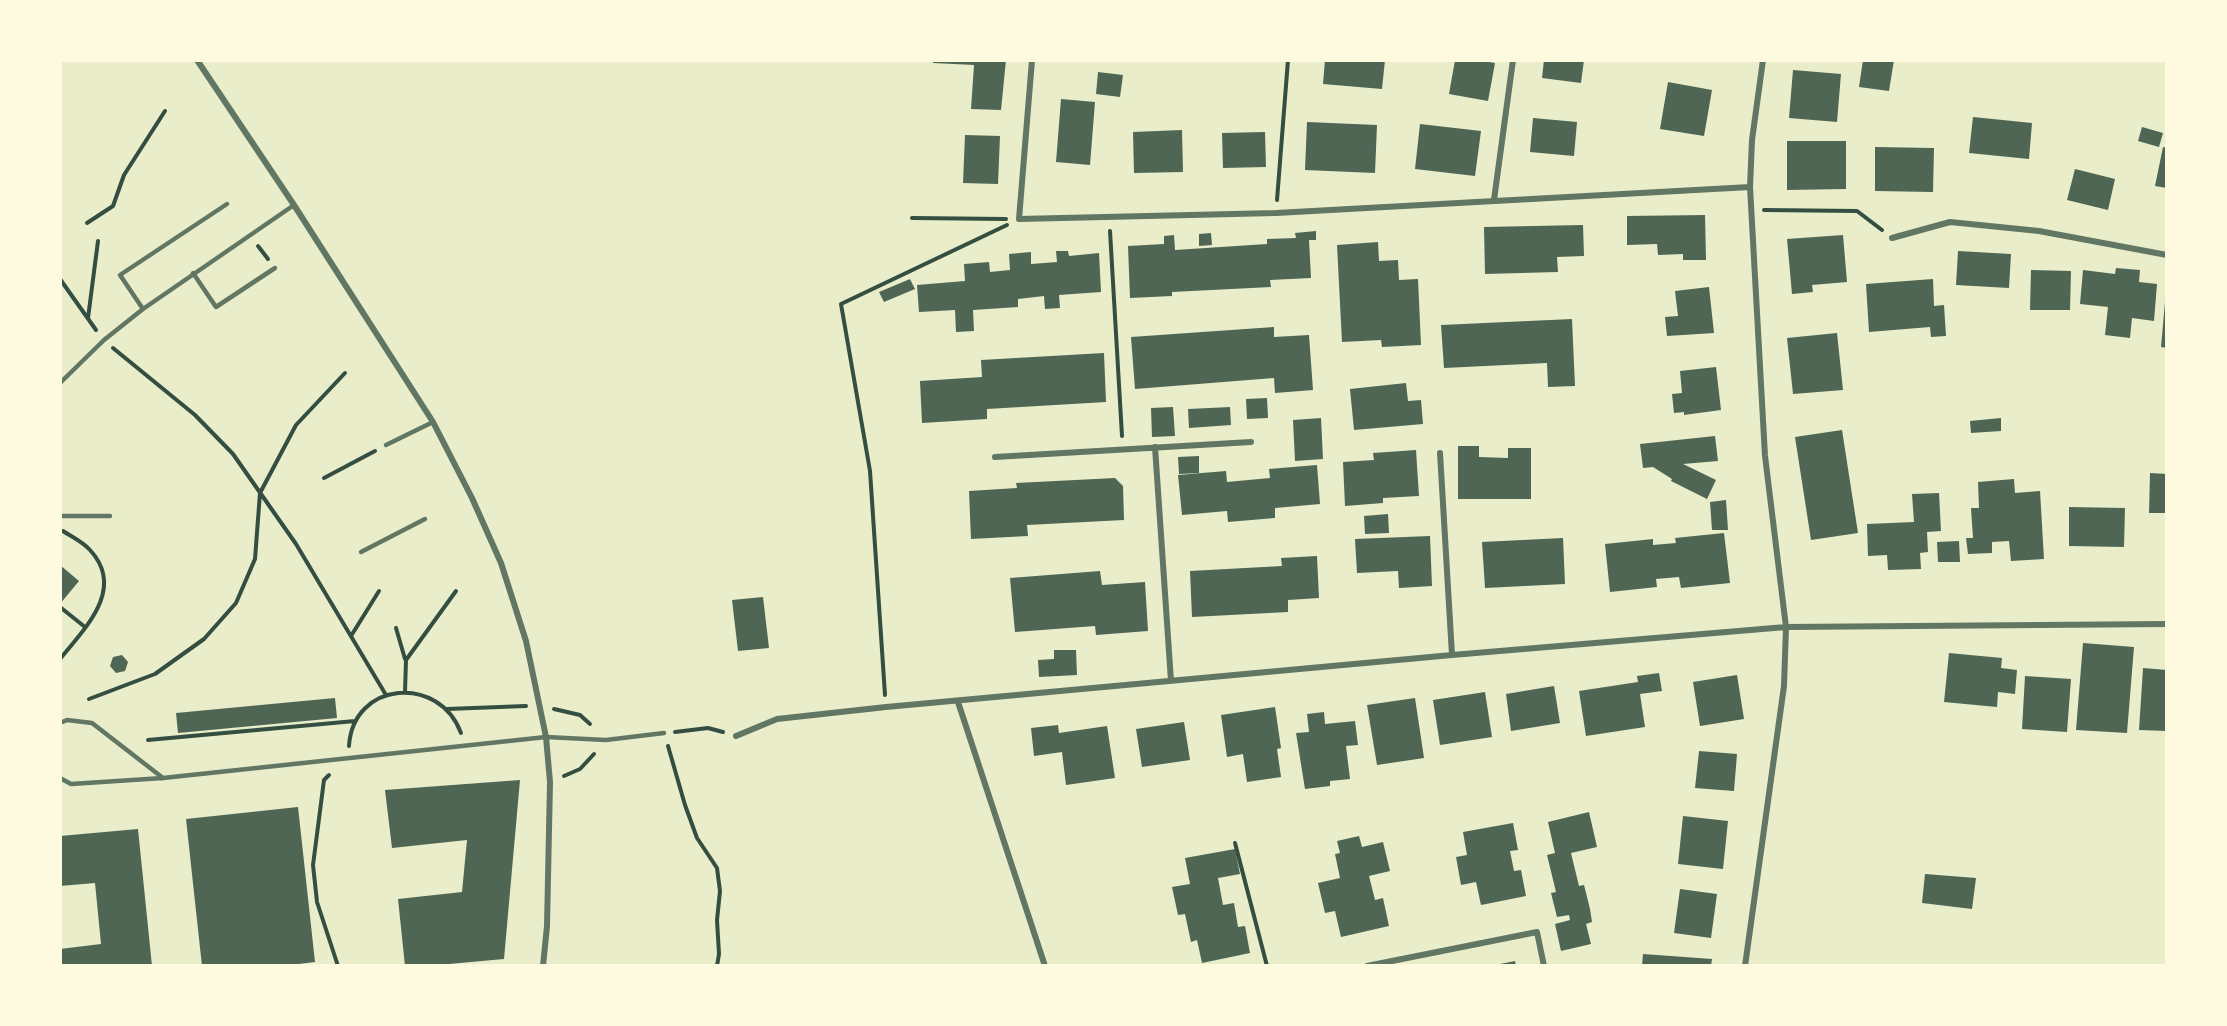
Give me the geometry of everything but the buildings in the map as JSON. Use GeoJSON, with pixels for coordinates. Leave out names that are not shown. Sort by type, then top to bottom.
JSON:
{"type":"FeatureCollection","features":[{"type":"Feature","properties":{"kind":"street"},"geometry":{"type":"LineString","coordinates":[[197,60],[294,205],[433,422],[472,498],[501,562],[526,641],[546,737],[550,782],[543,966]]}},
{"type":"Feature","properties":{"kind":"street"},"geometry":{"type":"LineString","coordinates":[[1032,60],[1019,219],[1276,213],[1750,187]]}},
{"type":"Feature","properties":{"kind":"street"},"geometry":{"type":"LineString","coordinates":[[1494,200],[1513,60]]}},
{"type":"Feature","properties":{"kind":"street"},"geometry":{"type":"LineString","coordinates":[[1744,966],[1784,686],[1786,627],[1765,456],[1750,187],[1752,140],[1763,60]]}},
{"type":"Feature","properties":{"kind":"street"},"geometry":{"type":"LineString","coordinates":[[1892,238],[1950,222],[2039,231],[2167,255]]}},
{"type":"Feature","properties":{"kind":"street"},"geometry":{"type":"LineString","coordinates":[[995,457],[1251,442]]}},
{"type":"Feature","properties":{"kind":"street"},"geometry":{"type":"LineString","coordinates":[[1155,447],[1171,681]]}},
{"type":"Feature","properties":{"kind":"street"},"geometry":{"type":"LineString","coordinates":[[1440,453],[1452,655]]}},
{"type":"Feature","properties":{"kind":"street"},"geometry":{"type":"LineString","coordinates":[[736,736],[777,719],[886,707],[1786,627],[2167,624]]}},
{"type":"Feature","properties":{"kind":"street"},"geometry":{"type":"LineString","coordinates":[[958,702],[1045,966]]}},
{"type":"Feature","properties":{"kind":"street"},"geometry":{"type":"LineString","coordinates":[[1367,966],[1536,932],[1544,966]]}},
{"type":"Feature","properties":{"kind":"lane"},"geometry":{"type":"LineString","coordinates":[[143,309],[120,275],[227,204]]}},
{"type":"Feature","properties":{"kind":"lane"},"geometry":{"type":"LineString","coordinates":[[60,383],[104,340],[143,309],[294,205]]}},
{"type":"Feature","properties":{"kind":"lane"},"geometry":{"type":"LineString","coordinates":[[193,273],[216,307],[275,268]]}},
{"type":"Feature","properties":{"kind":"lane"},"geometry":{"type":"LineString","coordinates":[[386,445],[433,422]]}},
{"type":"Feature","properties":{"kind":"lane"},"geometry":{"type":"LineString","coordinates":[[60,516],[110,516]]}},
{"type":"Feature","properties":{"kind":"lane"},"geometry":{"type":"LineString","coordinates":[[361,552],[424,519]]}},
{"type":"Feature","properties":{"kind":"lane"},"geometry":{"type":"LineString","coordinates":[[60,723],[67,720],[92,723],[163,778]]}},
{"type":"Feature","properties":{"kind":"lane"},"geometry":{"type":"LineString","coordinates":[[60,778],[71,784],[163,778],[546,737],[606,740],[663,733]]}},
{"type":"Feature","properties":{"kind":"path"},"geometry":{"type":"LineString","coordinates":[[1276,213],[1288,60]]}},
{"type":"Feature","properties":{"kind":"path"},"geometry":{"type":"LineString","coordinates":[[87,223],[113,206],[124,175],[165,111]]}},
{"type":"Feature","properties":{"kind":"path"},"geometry":{"type":"LineString","coordinates":[[1752,210],[1857,211],[1892,238]]}},
{"type":"Feature","properties":{"kind":"path"},"geometry":{"type":"LineString","coordinates":[[912,218],[1019,219]]}},
{"type":"Feature","properties":{"kind":"path"},"geometry":{"type":"LineString","coordinates":[[1109,218],[1122,449]]}},
{"type":"Feature","properties":{"kind":"path"},"geometry":{"type":"LineString","coordinates":[[886,707],[870,471],[841,304],[1019,219]]}},
{"type":"Feature","properties":{"kind":"path"},"geometry":{"type":"LineString","coordinates":[[88,319],[99,241]]}},
{"type":"Feature","properties":{"kind":"path"},"geometry":{"type":"LineString","coordinates":[[60,279],[104,340],[195,415],[233,454],[296,544],[386,695]]}},
{"type":"Feature","properties":{"kind":"path"},"geometry":{"type":"LineString","coordinates":[[89,699],[155,674],[204,639],[236,603],[255,559],[260,493],[296,424],[345,373]]}},
{"type":"Feature","properties":{"kind":"path"},"geometry":{"type":"LineString","coordinates":[[324,478],[386,445]]}},
{"type":"Feature","properties":{"kind":"path"},"geometry":{"type":"LineString","coordinates":[[60,529],[89,549],[99,563],[106,581],[102,600],[86,627],[60,659]]}},
{"type":"Feature","properties":{"kind":"path"},"geometry":{"type":"LineString","coordinates":[[351,637],[379,591]]}},
{"type":"Feature","properties":{"kind":"path"},"geometry":{"type":"LineString","coordinates":[[406,660],[456,591]]}},
{"type":"Feature","properties":{"kind":"path"},"geometry":{"type":"LineString","coordinates":[[60,608],[86,627]]}},
{"type":"Feature","properties":{"kind":"path"},"geometry":{"type":"LineString","coordinates":[[396,628],[406,660],[405,692]]}},
{"type":"Feature","properties":{"kind":"path"},"geometry":{"type":"LineString","coordinates":[[338,966],[317,902],[313,865],[324,780],[348,757],[350,736],[355,721],[371,704],[386,695],[405,692],[420,693],[434,699],[455,719]]}},
{"type":"Feature","properties":{"kind":"path"},"geometry":{"type":"LineString","coordinates":[[447,709],[540,706],[580,715],[606,740],[580,769],[550,782]]}},
{"type":"Feature","properties":{"kind":"path"},"geometry":{"type":"LineString","coordinates":[[148,740],[355,721]]}},
{"type":"Feature","properties":{"kind":"path"},"geometry":{"type":"LineString","coordinates":[[717,966],[719,954],[717,920],[720,891],[717,868],[697,838],[663,733],[708,728],[736,736]]}},
{"type":"Feature","properties":{"kind":"path"},"geometry":{"type":"LineString","coordinates":[[1235,843],[1267,966]]}}]}
